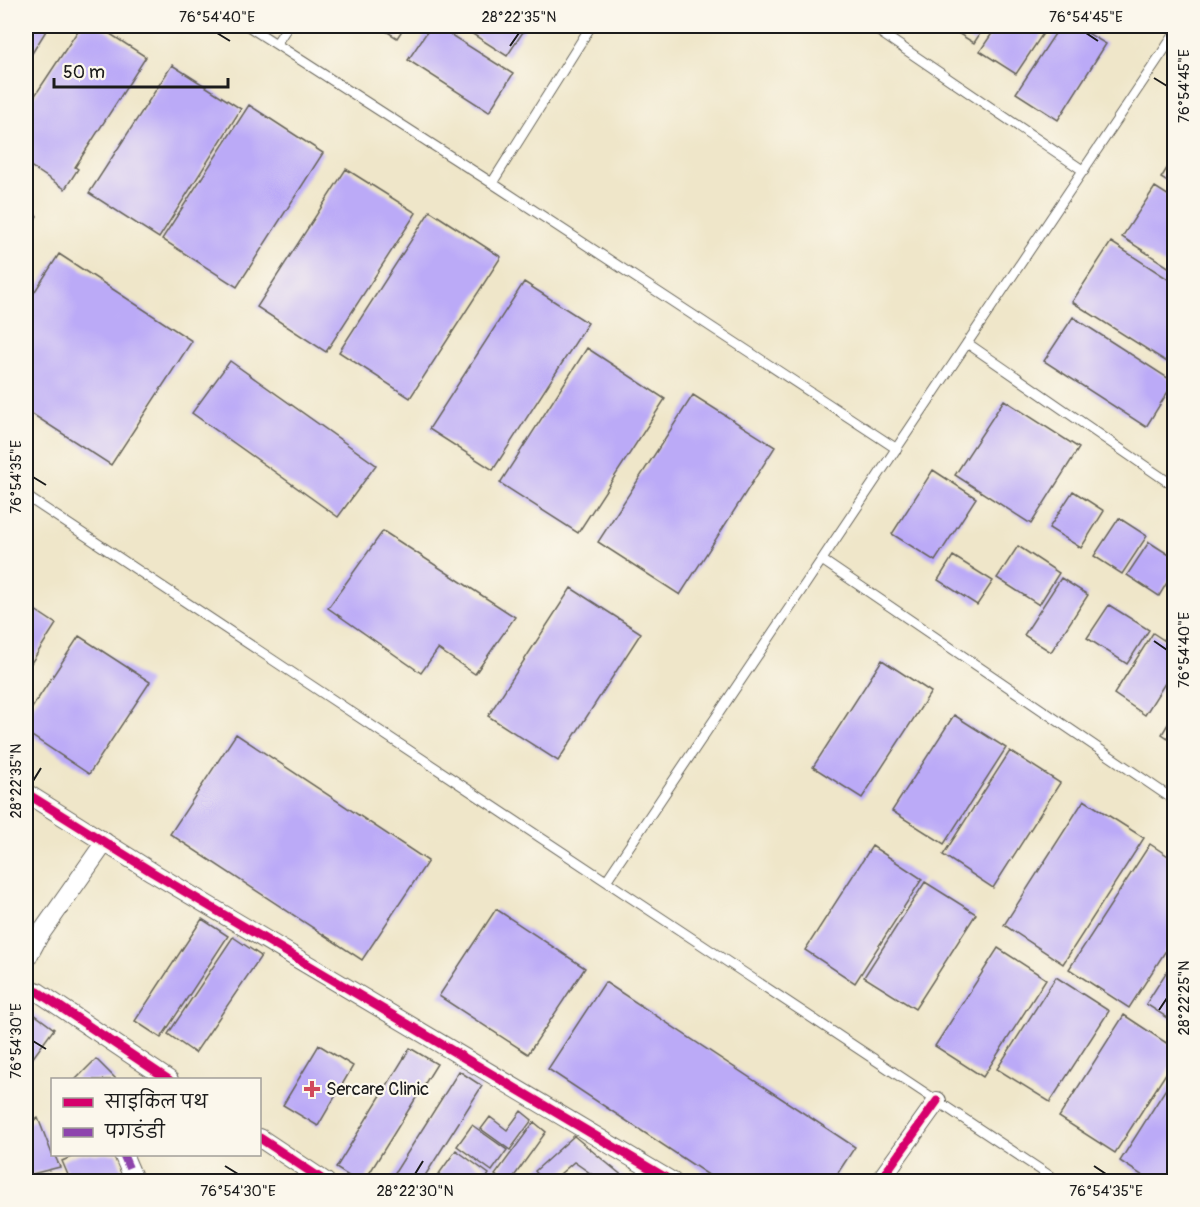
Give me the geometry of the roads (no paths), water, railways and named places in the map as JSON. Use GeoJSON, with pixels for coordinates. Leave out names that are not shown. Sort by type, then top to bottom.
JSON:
{"type":"FeatureCollection","features":[{"type":"Feature","properties":{"kind":"street"},"geometry":{"type":"LineString","coordinates":[[26,793],[152,872],[673,1182]]}},
{"type":"Feature","properties":{"kind":"street"},"geometry":{"type":"LineString","coordinates":[[26,960],[39,936],[105,842]]}},
{"type":"Feature","properties":{"kind":"street"},"geometry":{"type":"LineString","coordinates":[[27,988],[166,1078]]}},
{"type":"Feature","properties":{"kind":"street"},"geometry":{"type":"LineString","coordinates":[[879,1182],[937,1101]]}},
{"type":"Feature","properties":{"kind":"street"},"geometry":{"type":"LineString","coordinates":[[261,1139],[326,1182]]}},
{"type":"Feature","properties":{"kind":"street"},"geometry":{"type":"LineString","coordinates":[[123,1156],[135,1182]]}},
{"type":"Feature","properties":{"kind":"lane"},"geometry":{"type":"LineString","coordinates":[[248,26],[897,448]]}},
{"type":"Feature","properties":{"kind":"lane"},"geometry":{"type":"LineString","coordinates":[[276,44],[288,26]]}},
{"type":"Feature","properties":{"kind":"lane"},"geometry":{"type":"LineString","coordinates":[[492,183],[591,26]]}},
{"type":"Feature","properties":{"kind":"lane"},"geometry":{"type":"LineString","coordinates":[[871,26],[1083,171]]}},
{"type":"Feature","properties":{"kind":"lane"},"geometry":{"type":"LineString","coordinates":[[606,881],[1174,35]]}},
{"type":"Feature","properties":{"kind":"lane"},"geometry":{"type":"LineString","coordinates":[[968,343],[1174,486]]}},
{"type":"Feature","properties":{"kind":"lane"},"geometry":{"type":"LineString","coordinates":[[26,496],[1059,1182]]}},
{"type":"Feature","properties":{"kind":"lane"},"geometry":{"type":"LineString","coordinates":[[822,560],[1174,800]]}},
{"type":"Feature","properties":{"kind":"place","name":"Sercare Clinic"},"geometry":{"type":"Point","coordinates":[312,1089]}}]}
